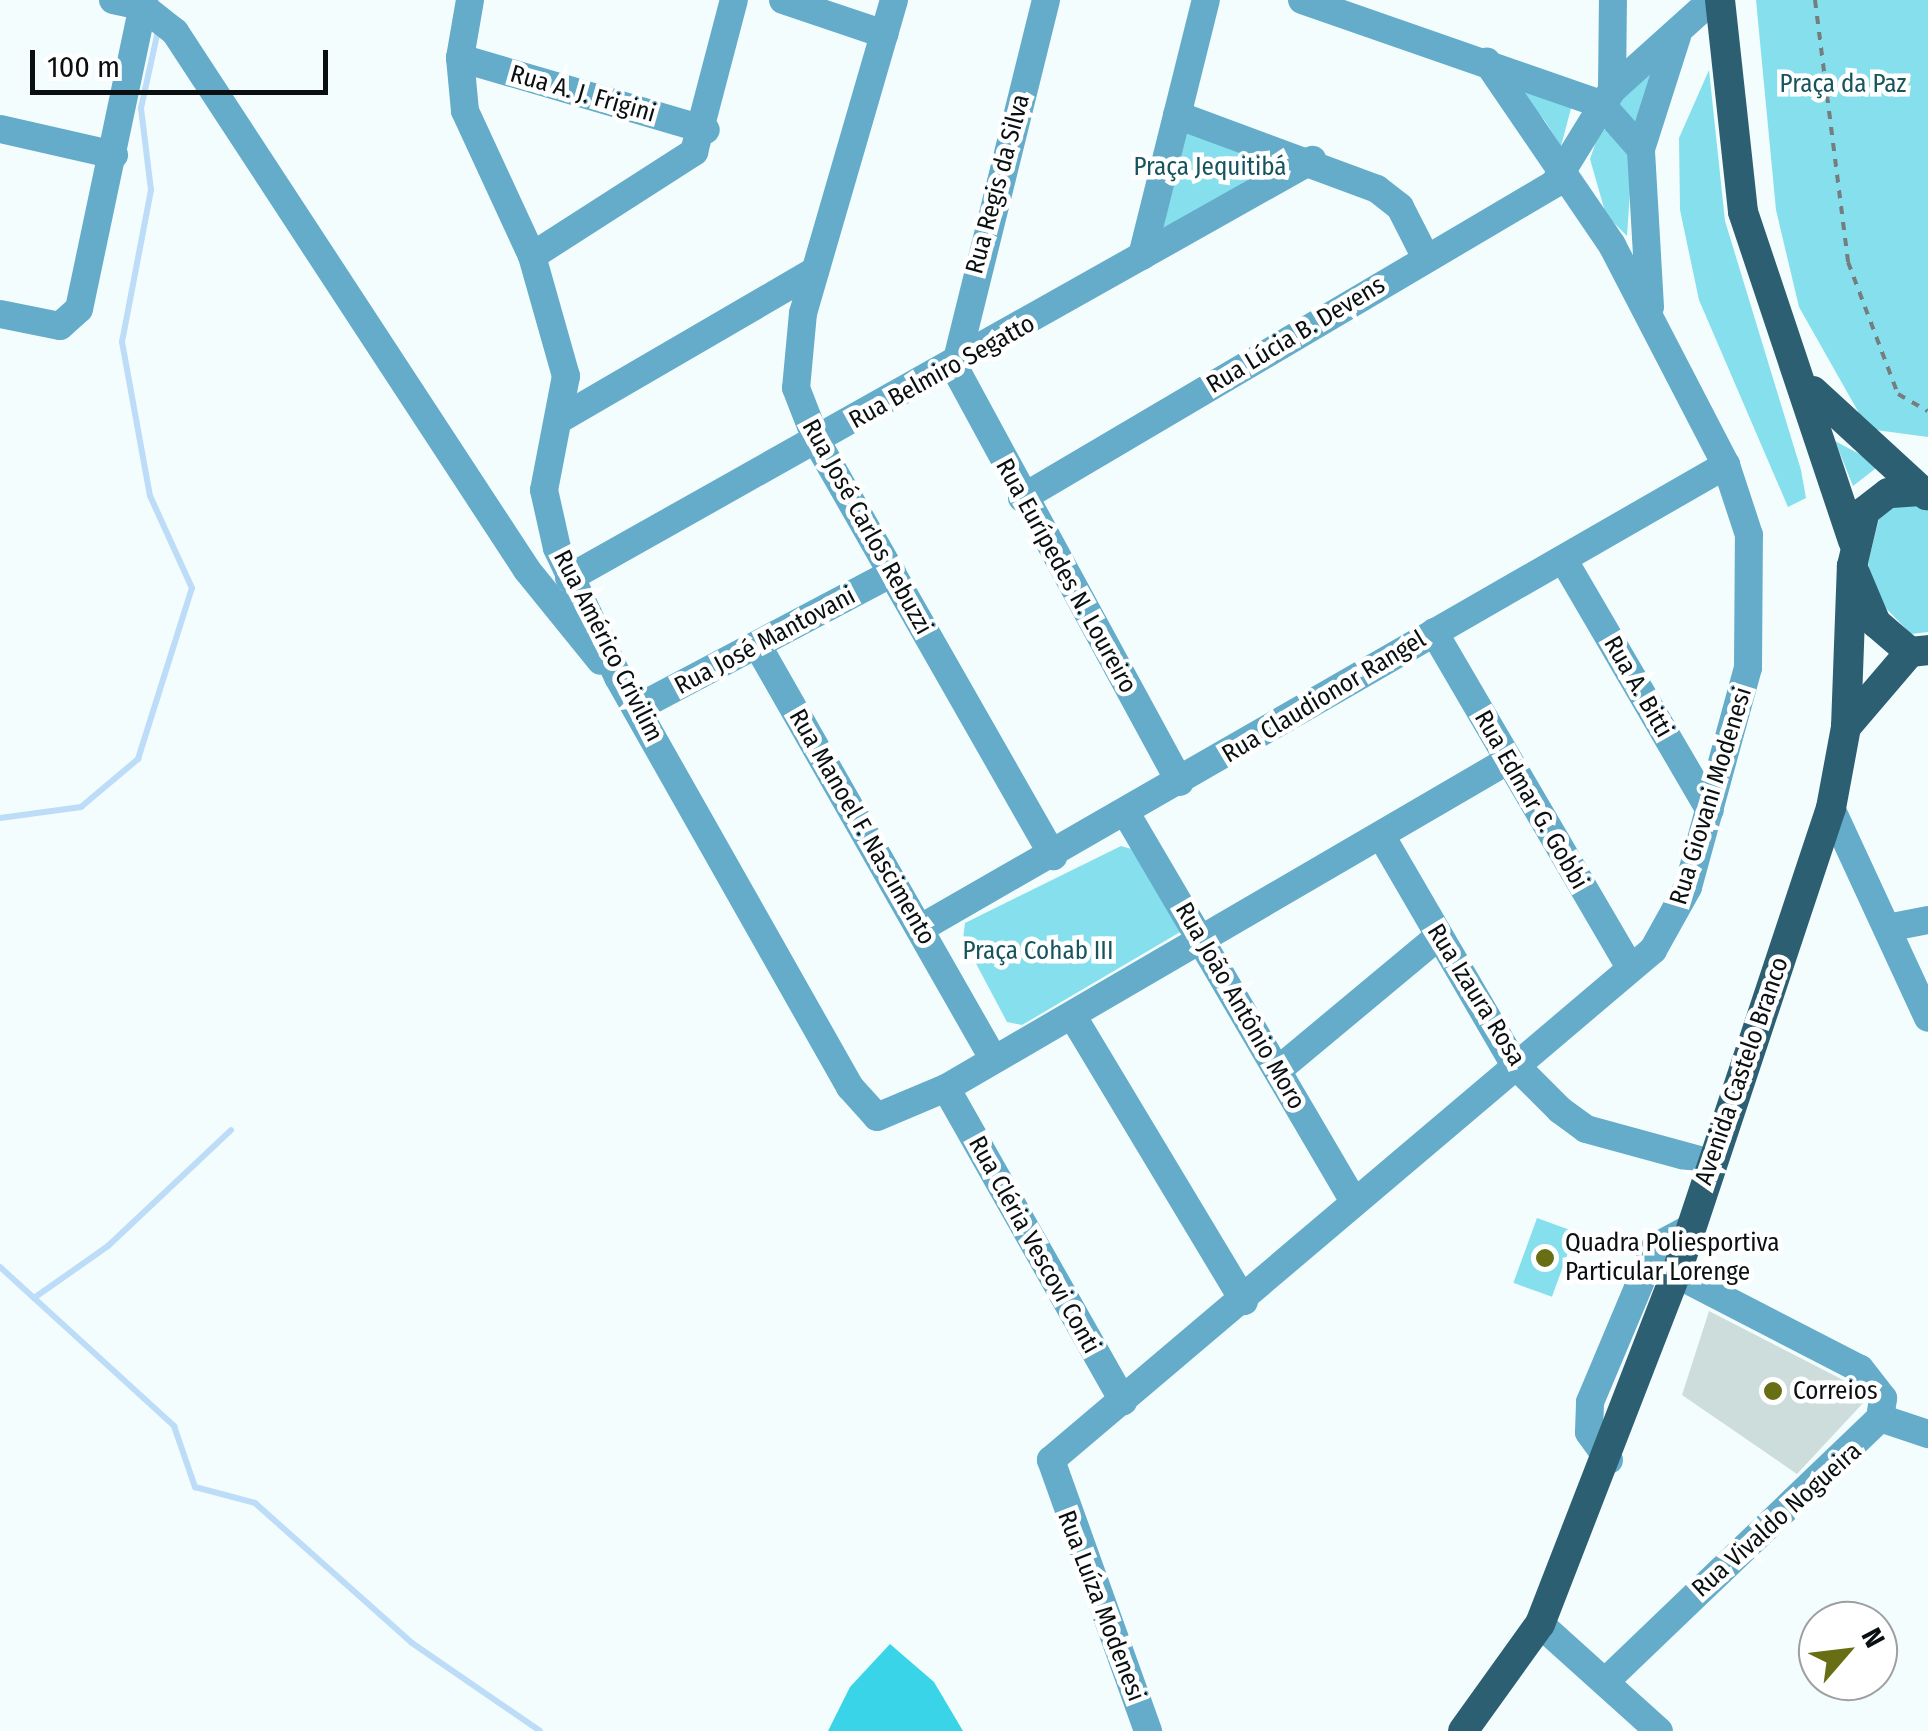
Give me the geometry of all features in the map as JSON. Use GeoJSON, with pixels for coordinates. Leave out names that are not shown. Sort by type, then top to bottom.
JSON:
{"type":"FeatureCollection","features":[{"type":"Feature","properties":{"kind":"main road","name":"Avenida Castelo Branco"},"geometry":{"type":"LineString","coordinates":[[1463,1731],[1540,1624],[1609,1460],[1676,1274],[1831,808],[1846,726],[1852,554],[1801,378],[1743,212],[1720,0]]}},
{"type":"Feature","properties":{"kind":"main road"},"geometry":{"type":"LineString","coordinates":[[1801,378],[1924,494]]}},
{"type":"Feature","properties":{"kind":"main road"},"geometry":{"type":"LineString","coordinates":[[1846,726],[1922,653],[1876,623],[1852,554],[1875,502],[1924,494]]}},
{"type":"Feature","properties":{"kind":"street"},"geometry":{"type":"LineString","coordinates":[[113,0],[143,3],[176,32],[277,178],[526,570],[618,678]]}},
{"type":"Feature","properties":{"kind":"street","name":"Rua Américo Crivilim"},"geometry":{"type":"LineString","coordinates":[[470,0],[460,58],[470,125],[532,256],[558,328],[562,418],[544,490],[569,578],[618,678],[850,1087],[877,1117],[896,1116],[946,1088]]}},
{"type":"Feature","properties":{"kind":"street"},"geometry":{"type":"LineString","coordinates":[[532,256],[662,179],[706,130],[734,0]]}},
{"type":"Feature","properties":{"kind":"street"},"geometry":{"type":"LineString","coordinates":[[783,0],[884,34]]}},
{"type":"Feature","properties":{"kind":"street","name":"Rua José Carlos Rebuzzi"},"geometry":{"type":"LineString","coordinates":[[894,0],[816,271],[796,388],[817,442],[1053,856]]}},
{"type":"Feature","properties":{"kind":"street","name":"Rua Regis da Silva"},"geometry":{"type":"LineString","coordinates":[[955,368],[1046,0]]}},
{"type":"Feature","properties":{"kind":"street"},"geometry":{"type":"LineString","coordinates":[[1142,256],[1206,0]]}},
{"type":"Feature","properties":{"kind":"street"},"geometry":{"type":"LineString","coordinates":[[1302,0],[1487,62],[1607,97]]}},
{"type":"Feature","properties":{"kind":"street"},"geometry":{"type":"LineString","coordinates":[[1613,0],[1607,97],[1641,149]]}},
{"type":"Feature","properties":{"kind":"street"},"geometry":{"type":"LineString","coordinates":[[1567,170],[1607,97],[1712,0]]}},
{"type":"Feature","properties":{"kind":"street"},"geometry":{"type":"LineString","coordinates":[[0,314],[50,326],[71,319],[84,298],[143,3]]}},
{"type":"Feature","properties":{"kind":"street","name":"Rua Giovani Modenesi"},"geometry":{"type":"LineString","coordinates":[[1053,1480],[1052,1460],[1244,1301],[1354,1200],[1630,968],[1668,931],[1710,810],[1748,668],[1749,535],[1726,465],[1650,314],[1641,149],[1678,32]]}},
{"type":"Feature","properties":{"kind":"street","name":"Rua A. J. Frigini"},"geometry":{"type":"LineString","coordinates":[[460,58],[706,130]]}},
{"type":"Feature","properties":{"kind":"street"},"geometry":{"type":"LineString","coordinates":[[1487,62],[1567,170],[1650,314]]}},
{"type":"Feature","properties":{"kind":"street"},"geometry":{"type":"LineString","coordinates":[[1177,115],[1312,160],[1400,208],[1426,258]]}},
{"type":"Feature","properties":{"kind":"street"},"geometry":{"type":"LineString","coordinates":[[0,128],[114,154]]}},
{"type":"Feature","properties":{"kind":"street","name":"Rua Belmiro Segatto"},"geometry":{"type":"LineString","coordinates":[[569,578],[955,368],[1312,160]]}},
{"type":"Feature","properties":{"kind":"street","name":"Rua Lúcia B. Devens"},"geometry":{"type":"LineString","coordinates":[[1022,498],[1567,170]]}},
{"type":"Feature","properties":{"kind":"street"},"geometry":{"type":"LineString","coordinates":[[1612,245],[1635,246],[1648,230]]}},
{"type":"Feature","properties":{"kind":"street"},"geometry":{"type":"LineString","coordinates":[[562,418],[816,271]]}},
{"type":"Feature","properties":{"kind":"street","name":"Rua Eurípedes N. Loureiro"},"geometry":{"type":"LineString","coordinates":[[955,368],[1022,498],[1180,782]]}},
{"type":"Feature","properties":{"kind":"street","name":"Rua Claudionor Rangel"},"geometry":{"type":"LineString","coordinates":[[921,928],[1126,814],[1434,632],[1566,564],[1726,465]]}},
{"type":"Feature","properties":{"kind":"street","name":"Rua A. Bitti"},"geometry":{"type":"LineString","coordinates":[[1566,564],[1710,810]]}},
{"type":"Feature","properties":{"kind":"street","name":"Rua José Mantovani"},"geometry":{"type":"LineString","coordinates":[[637,708],[759,648],[892,574]]}},
{"type":"Feature","properties":{"kind":"street","name":"Rua Edmar G. Gobbi"},"geometry":{"type":"LineString","coordinates":[[1434,632],[1630,968]]}},
{"type":"Feature","properties":{"kind":"street","name":"Rua Manoel F. Nascimento"},"geometry":{"type":"LineString","coordinates":[[759,648],[993,1058]]}},
{"type":"Feature","properties":{"kind":"street"},"geometry":{"type":"LineString","coordinates":[[946,1088],[1199,935],[1382,837],[1507,761]]}},
{"type":"Feature","properties":{"kind":"street"},"geometry":{"type":"LineString","coordinates":[[1831,808],[1928,1018]]}},
{"type":"Feature","properties":{"kind":"street","name":"Rua João Antônio Moro"},"geometry":{"type":"LineString","coordinates":[[1126,814],[1354,1200]]}},
{"type":"Feature","properties":{"kind":"street","name":"Rua Izaura Rosa"},"geometry":{"type":"LineString","coordinates":[[1382,837],[1514,1064],[1586,1129],[1710,1163]]}},
{"type":"Feature","properties":{"kind":"street"},"geometry":{"type":"LineString","coordinates":[[1888,928],[1928,920]]}},
{"type":"Feature","properties":{"kind":"street"},"geometry":{"type":"LineString","coordinates":[[1278,1070],[1438,936]]}},
{"type":"Feature","properties":{"kind":"street"},"geometry":{"type":"LineString","coordinates":[[1072,1015],[1244,1301]]}},
{"type":"Feature","properties":{"kind":"street","name":"Rua Cléria Vescovi Conti"},"geometry":{"type":"LineString","coordinates":[[946,1088],[1123,1402]]}},
{"type":"Feature","properties":{"kind":"street"},"geometry":{"type":"LineString","coordinates":[[1609,1460],[1589,1432],[1590,1402],[1654,1247],[1690,1228]]}},
{"type":"Feature","properties":{"kind":"street","name":"Rua Vivaldo Nogueira"},"geometry":{"type":"LineString","coordinates":[[1608,1679],[1880,1418],[1883,1398],[1860,1369],[1676,1274]]}},
{"type":"Feature","properties":{"kind":"street"},"geometry":{"type":"LineString","coordinates":[[1880,1418],[1928,1434]]}},
{"type":"Feature","properties":{"kind":"street","name":"Rua Luíza Modenesi"},"geometry":{"type":"LineString","coordinates":[[1053,1480],[1148,1731]]}},
{"type":"Feature","properties":{"kind":"street"},"geometry":{"type":"LineString","coordinates":[[1540,1624],[1608,1679],[1659,1731]]}},
{"type":"Feature","properties":{"kind":"path"},"geometry":{"type":"LineString","coordinates":[[1815,0],[1848,262],[1898,394],[1928,411]]}},
{"type":"Feature","properties":{"kind":"green space","name":"Praça da Paz"},"geometry":{"type":"Polygon","coordinates":[[[1756,0],[1928,0],[1928,437],[1868,429],[1799,307],[1776,210],[1756,0]]]}},
{"type":"Feature","properties":{"kind":"green space"},"geometry":{"type":"Polygon","coordinates":[[[1651,67],[1654,72],[1634,125],[1614,106],[1651,67]]]}},
{"type":"Feature","properties":{"kind":"green space"},"geometry":{"type":"Polygon","coordinates":[[[1709,70],[1725,221],[1801,470],[1806,498],[1788,507],[1699,300],[1680,210],[1679,138],[1709,70]]]}},
{"type":"Feature","properties":{"kind":"green space"},"geometry":{"type":"Polygon","coordinates":[[[1511,82],[1573,101],[1561,146],[1545,121],[1511,82]]]}},
{"type":"Feature","properties":{"kind":"green space","name":"Praça Jequitibá"},"geometry":{"type":"Polygon","coordinates":[[[1185,122],[1291,161],[1163,230],[1185,122]]]}},
{"type":"Feature","properties":{"kind":"green space"},"geometry":{"type":"Polygon","coordinates":[[[1615,129],[1632,162],[1627,236],[1606,215],[1590,159],[1600,130],[1615,129]]]}},
{"type":"Feature","properties":{"kind":"green space"},"geometry":{"type":"Polygon","coordinates":[[[1835,441],[1880,465],[1853,486],[1835,441]]]}},
{"type":"Feature","properties":{"kind":"green space"},"geometry":{"type":"Polygon","coordinates":[[[1909,498],[1928,510],[1928,632],[1911,634],[1874,596],[1868,563],[1881,511],[1909,498]]]}},
{"type":"Feature","properties":{"kind":"green space","name":"Praça Cohab III"},"geometry":{"type":"Polygon","coordinates":[[[1121,846],[1142,852],[1187,928],[1022,1025],[1007,1022],[963,939],[965,923],[1121,846]]]}},
{"type":"Feature","properties":{"kind":"green space","name":"Quadra Poliesportiva Particular Lorenge"},"geometry":{"type":"Polygon","coordinates":[[[1537,1218],[1576,1232],[1552,1297],[1513,1283],[1537,1218]]]}},
{"type":"Feature","properties":{"kind":"shaded area"},"geometry":{"type":"Polygon","coordinates":[[[890,1644],[934,1682],[963,1731],[828,1731],[850,1687],[890,1644]]]}},
{"type":"Feature","properties":{"kind":"building","name":"Correios"},"geometry":{"type":"Polygon","coordinates":[[[1709,1311],[1849,1383],[1864,1402],[1797,1474],[1682,1395],[1709,1311]]]}},
{"type":"Feature","properties":{"kind":"waterway"},"geometry":{"type":"LineString","coordinates":[[0,818],[81,807],[138,759],[192,588],[150,496],[122,342],[151,190],[141,108],[158,31]]}},
{"type":"Feature","properties":{"kind":"waterway"},"geometry":{"type":"LineString","coordinates":[[34,1298],[108,1246],[231,1130]]}},
{"type":"Feature","properties":{"kind":"waterway"},"geometry":{"type":"LineString","coordinates":[[0,1267],[174,1426],[195,1487],[255,1503],[412,1643],[540,1731]]}},
{"type":"Feature","properties":{"kind":"place","name":"Quadra Poliesportiva Particular Lorenge"},"geometry":{"type":"Point","coordinates":[1545,1258]}},
{"type":"Feature","properties":{"kind":"place","name":"Correios"},"geometry":{"type":"Point","coordinates":[1773,1391]}}]}
